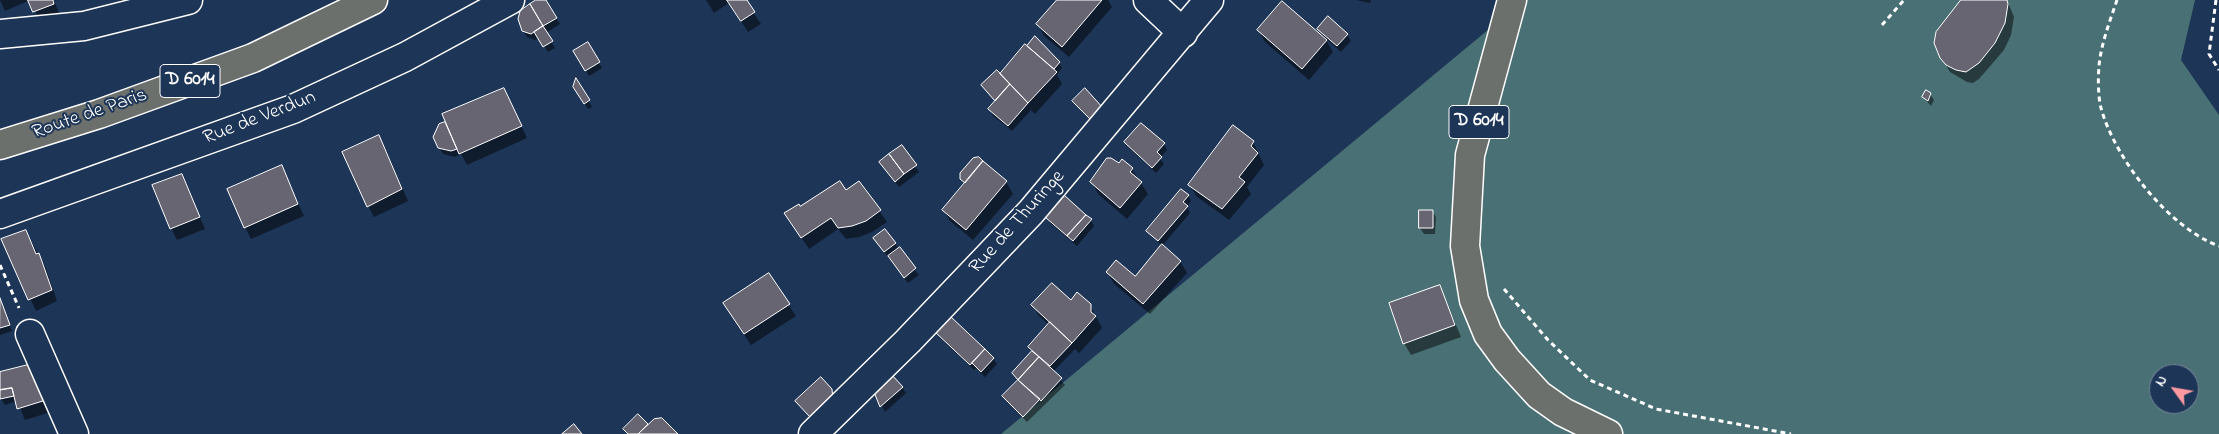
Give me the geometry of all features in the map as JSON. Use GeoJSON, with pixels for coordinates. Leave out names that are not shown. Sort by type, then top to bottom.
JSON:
{"type":"FeatureCollection","features":[{"type":"Feature","properties":{"kind":"main road","name":"Route de Paris"},"geometry":{"type":"LineString","coordinates":[[0,145],[99,114],[253,58],[373,0]]}},
{"type":"Feature","properties":{"kind":"main road","name":"D 6014"},"geometry":{"type":"LineString","coordinates":[[1512,0],[1470,155],[1465,246],[1474,300],[1488,334],[1522,378],[1539,396],[1563,412],[1608,434]]}},
{"type":"Feature","properties":{"kind":"street"},"geometry":{"type":"LineString","coordinates":[[0,34],[84,26],[188,0]]}},
{"type":"Feature","properties":{"kind":"street","name":"Rue de Verdun"},"geometry":{"type":"LineString","coordinates":[[0,214],[293,109],[405,57],[510,0]]}},
{"type":"Feature","properties":{"kind":"street"},"geometry":{"type":"LineString","coordinates":[[1148,0],[1183,33]]}},
{"type":"Feature","properties":{"kind":"street","name":"Rue de Thuringe"},"geometry":{"type":"LineString","coordinates":[[813,434],[908,341],[1031,212],[1209,0]]}},
{"type":"Feature","properties":{"kind":"street"},"geometry":{"type":"LineString","coordinates":[[30,334],[74,434]]}},
{"type":"Feature","properties":{"kind":"path"},"geometry":{"type":"LineString","coordinates":[[1882,24],[1904,0]]}},
{"type":"Feature","properties":{"kind":"path"},"geometry":{"type":"LineString","coordinates":[[2117,0],[2099,66],[2100,107],[2119,151],[2157,202],[2202,240],[2219,246]]}},
{"type":"Feature","properties":{"kind":"path"},"geometry":{"type":"LineString","coordinates":[[2216,0],[2208,54],[2219,70]]}},
{"type":"Feature","properties":{"kind":"path"},"geometry":{"type":"LineString","coordinates":[[0,265],[30,334]]}},
{"type":"Feature","properties":{"kind":"path"},"geometry":{"type":"LineString","coordinates":[[1503,288],[1548,340],[1590,380],[1656,409],[1791,434]]}},
{"type":"Feature","properties":{"kind":"green space"},"geometry":{"type":"Polygon","coordinates":[[[1524,0],[2195,0],[2181,60],[2219,115],[2219,434],[1001,434],[1524,0]]]}},
{"type":"Feature","properties":{"kind":"building"},"geometry":{"type":"Polygon","coordinates":[[[28,0],[53,0],[54,4],[33,12],[28,0]]]}},
{"type":"Feature","properties":{"kind":"building"},"geometry":{"type":"Polygon","coordinates":[[[536,0],[546,0],[557,18],[543,26],[530,4],[536,0]]]}},
{"type":"Feature","properties":{"kind":"building"},"geometry":{"type":"Polygon","coordinates":[[[727,0],[747,0],[755,12],[741,21],[727,0]]]}},
{"type":"Feature","properties":{"kind":"building"},"geometry":{"type":"Polygon","coordinates":[[[1057,0],[1102,0],[1062,47],[1036,24],[1057,0]]]}},
{"type":"Feature","properties":{"kind":"building"},"geometry":{"type":"Polygon","coordinates":[[[1961,0],[2007,0],[2008,4],[2005,23],[1995,43],[1979,63],[1966,72],[1946,65],[1940,58],[1934,43],[1936,32],[1961,0]]]}},
{"type":"Feature","properties":{"kind":"building"},"geometry":{"type":"Polygon","coordinates":[[[1282,1],[1327,40],[1302,69],[1257,30],[1282,1]]]}},
{"type":"Feature","properties":{"kind":"building"},"geometry":{"type":"Polygon","coordinates":[[[530,4],[543,26],[531,34],[522,31],[518,19],[520,11],[530,4]]]}},
{"type":"Feature","properties":{"kind":"building"},"geometry":{"type":"Polygon","coordinates":[[[1328,16],[1348,34],[1337,46],[1317,29],[1328,16]]]}},
{"type":"Feature","properties":{"kind":"building"},"geometry":{"type":"Polygon","coordinates":[[[543,26],[553,41],[543,47],[534,32],[543,26]]]}},
{"type":"Feature","properties":{"kind":"building"},"geometry":{"type":"Polygon","coordinates":[[[1035,36],[1060,62],[1054,69],[1027,46],[1035,36]]]}},
{"type":"Feature","properties":{"kind":"building"},"geometry":{"type":"Polygon","coordinates":[[[588,42],[600,62],[585,71],[573,51],[588,42]]]}},
{"type":"Feature","properties":{"kind":"building"},"geometry":{"type":"Polygon","coordinates":[[[1025,44],[1057,72],[1028,103],[1000,74],[1025,44]]]}},
{"type":"Feature","properties":{"kind":"building"},"geometry":{"type":"Polygon","coordinates":[[[997,70],[1010,84],[995,101],[981,85],[997,70]]]}},
{"type":"Feature","properties":{"kind":"building"},"geometry":{"type":"Polygon","coordinates":[[[576,78],[590,100],[584,104],[573,87],[576,78]]]}},
{"type":"Feature","properties":{"kind":"building"},"geometry":{"type":"Polygon","coordinates":[[[1010,84],[1028,103],[1008,126],[988,109],[1010,84]]]}},
{"type":"Feature","properties":{"kind":"building"},"geometry":{"type":"Polygon","coordinates":[[[504,88],[522,126],[459,154],[442,114],[504,88]]]}},
{"type":"Feature","properties":{"kind":"building"},"geometry":{"type":"Polygon","coordinates":[[[1085,88],[1103,108],[1092,121],[1072,101],[1085,88]]]}},
{"type":"Feature","properties":{"kind":"building"},"geometry":{"type":"Polygon","coordinates":[[[1926,90],[1931,93],[1928,101],[1922,97],[1926,90]]]}},
{"type":"Feature","properties":{"kind":"building"},"geometry":{"type":"Polygon","coordinates":[[[445,122],[457,149],[451,151],[438,148],[433,137],[439,124],[445,122]]]}},
{"type":"Feature","properties":{"kind":"building"},"geometry":{"type":"Polygon","coordinates":[[[1141,123],[1165,143],[1157,152],[1162,157],[1152,168],[1124,142],[1141,123]]]}},
{"type":"Feature","properties":{"kind":"building"},"geometry":{"type":"Polygon","coordinates":[[[1233,125],[1254,141],[1251,146],[1258,153],[1239,177],[1245,182],[1222,209],[1188,185],[1233,125]]]}},
{"type":"Feature","properties":{"kind":"building"},"geometry":{"type":"Polygon","coordinates":[[[379,135],[402,189],[367,207],[342,152],[379,135]]]}},
{"type":"Feature","properties":{"kind":"building"},"geometry":{"type":"Polygon","coordinates":[[[902,145],[917,165],[904,174],[889,154],[902,145]]]}},
{"type":"Feature","properties":{"kind":"building"},"geometry":{"type":"Polygon","coordinates":[[[889,154],[904,174],[895,182],[879,162],[889,154]]]}},
{"type":"Feature","properties":{"kind":"building"},"geometry":{"type":"Polygon","coordinates":[[[979,157],[983,161],[965,183],[960,179],[960,173],[973,158],[979,157]]]}},
{"type":"Feature","properties":{"kind":"building"},"geometry":{"type":"Polygon","coordinates":[[[1107,158],[1111,158],[1119,163],[1122,159],[1133,168],[1130,172],[1142,182],[1120,208],[1090,182],[1107,158]]]}},
{"type":"Feature","properties":{"kind":"building"},"geometry":{"type":"Polygon","coordinates":[[[983,161],[1007,181],[966,230],[942,210],[983,161]]]}},
{"type":"Feature","properties":{"kind":"building"},"geometry":{"type":"Polygon","coordinates":[[[282,165],[298,204],[244,228],[227,189],[282,165]]]}},
{"type":"Feature","properties":{"kind":"building"},"geometry":{"type":"Polygon","coordinates":[[[182,174],[200,217],[170,229],[152,185],[182,174]]]}},
{"type":"Feature","properties":{"kind":"building"},"geometry":{"type":"Polygon","coordinates":[[[840,181],[846,190],[859,181],[881,210],[866,221],[852,226],[838,228],[831,218],[801,238],[784,213],[799,204],[800,206],[840,181]]]}},
{"type":"Feature","properties":{"kind":"building"},"geometry":{"type":"Polygon","coordinates":[[[1181,189],[1189,195],[1183,202],[1188,206],[1158,241],[1146,231],[1181,189]]]}},
{"type":"Feature","properties":{"kind":"building"},"geometry":{"type":"Polygon","coordinates":[[[1064,195],[1086,215],[1067,236],[1045,217],[1064,195]]]}},
{"type":"Feature","properties":{"kind":"building"},"geometry":{"type":"Polygon","coordinates":[[[1419,210],[1433,210],[1433,228],[1419,228],[1419,210]]]}},
{"type":"Feature","properties":{"kind":"building"},"geometry":{"type":"Polygon","coordinates":[[[1086,215],[1092,219],[1073,241],[1067,236],[1086,215]]]}},
{"type":"Feature","properties":{"kind":"building"},"geometry":{"type":"Polygon","coordinates":[[[885,229],[896,243],[884,252],[873,238],[885,229]]]}},
{"type":"Feature","properties":{"kind":"building"},"geometry":{"type":"Polygon","coordinates":[[[26,230],[36,254],[39,253],[52,290],[28,300],[1,239],[26,230]]]}},
{"type":"Feature","properties":{"kind":"building"},"geometry":{"type":"Polygon","coordinates":[[[1162,244],[1181,261],[1143,304],[1106,272],[1116,260],[1135,276],[1162,244]]]}},
{"type":"Feature","properties":{"kind":"building"},"geometry":{"type":"Polygon","coordinates":[[[900,247],[916,268],[904,278],[888,256],[900,247]]]}},
{"type":"Feature","properties":{"kind":"building"},"geometry":{"type":"Polygon","coordinates":[[[769,273],[790,304],[744,334],[723,303],[769,273]]]}},
{"type":"Feature","properties":{"kind":"building"},"geometry":{"type":"Polygon","coordinates":[[[1052,283],[1071,300],[1077,292],[1091,304],[1091,312],[1096,316],[1072,343],[1031,305],[1052,283]]]}},
{"type":"Feature","properties":{"kind":"building"},"geometry":{"type":"Polygon","coordinates":[[[1440,285],[1455,325],[1403,344],[1389,303],[1440,285]]]}},
{"type":"Feature","properties":{"kind":"building"},"geometry":{"type":"Polygon","coordinates":[[[0,298],[10,325],[0,328],[0,298]]]}},
{"type":"Feature","properties":{"kind":"building"},"geometry":{"type":"Polygon","coordinates":[[[950,316],[985,349],[970,365],[935,332],[950,316]]]}},
{"type":"Feature","properties":{"kind":"building"},"geometry":{"type":"Polygon","coordinates":[[[1050,322],[1072,343],[1050,366],[1028,347],[1050,322]]]}},
{"type":"Feature","properties":{"kind":"building"},"geometry":{"type":"Polygon","coordinates":[[[985,349],[994,358],[981,372],[972,363],[985,349]]]}},
{"type":"Feature","properties":{"kind":"building"},"geometry":{"type":"Polygon","coordinates":[[[1032,351],[1039,357],[1018,380],[1012,373],[1032,351]]]}},
{"type":"Feature","properties":{"kind":"building"},"geometry":{"type":"Polygon","coordinates":[[[1039,357],[1062,378],[1041,401],[1018,380],[1039,357]]]}},
{"type":"Feature","properties":{"kind":"building"},"geometry":{"type":"Polygon","coordinates":[[[28,365],[46,400],[17,409],[12,388],[0,390],[0,372],[28,365]]]}},
{"type":"Feature","properties":{"kind":"building"},"geometry":{"type":"Polygon","coordinates":[[[892,375],[903,387],[880,407],[874,392],[892,375]]]}},
{"type":"Feature","properties":{"kind":"building"},"geometry":{"type":"Polygon","coordinates":[[[821,377],[832,389],[833,400],[815,417],[810,417],[795,401],[821,377]]]}},
{"type":"Feature","properties":{"kind":"building"},"geometry":{"type":"Polygon","coordinates":[[[1018,380],[1040,399],[1023,417],[1002,396],[1018,380]]]}},
{"type":"Feature","properties":{"kind":"building"},"geometry":{"type":"Polygon","coordinates":[[[12,388],[14,396],[0,399],[0,390],[12,388]]]}},
{"type":"Feature","properties":{"kind":"building"},"geometry":{"type":"Polygon","coordinates":[[[638,414],[648,424],[638,434],[628,434],[623,429],[638,414]]]}},
{"type":"Feature","properties":{"kind":"building"},"geometry":{"type":"Polygon","coordinates":[[[662,418],[678,434],[638,434],[654,419],[662,418]]]}},
{"type":"Feature","properties":{"kind":"building"},"geometry":{"type":"Polygon","coordinates":[[[574,424],[582,434],[562,434],[574,424]]]}}]}
